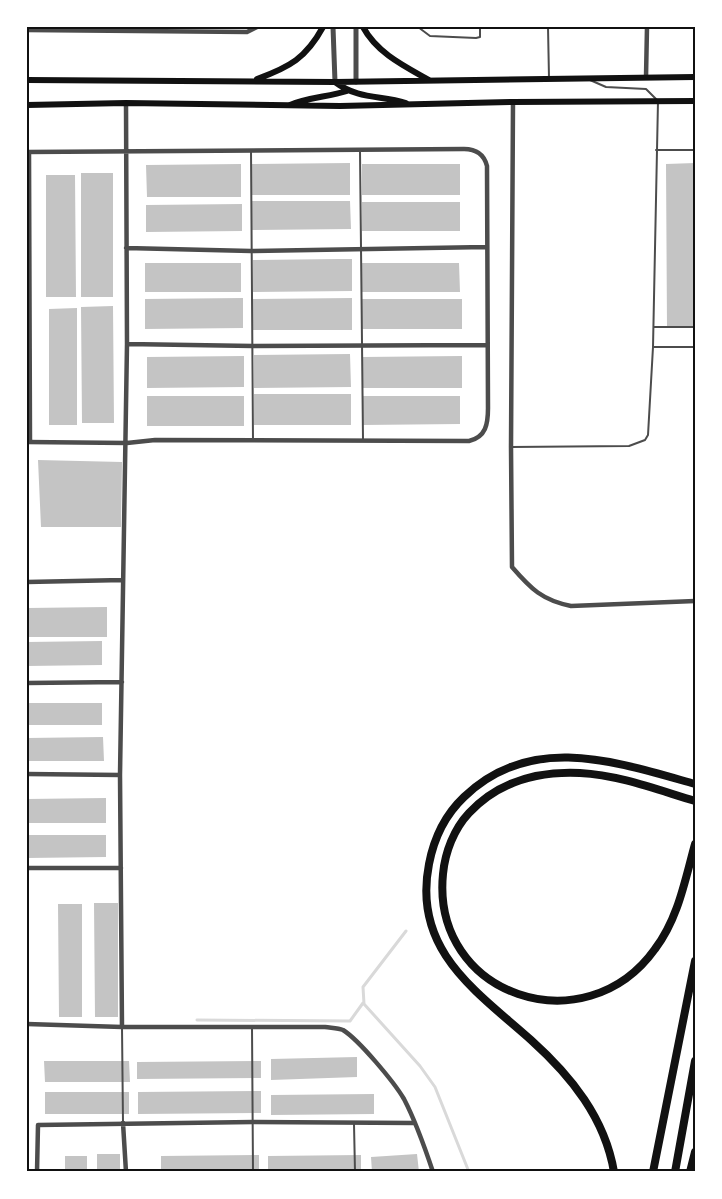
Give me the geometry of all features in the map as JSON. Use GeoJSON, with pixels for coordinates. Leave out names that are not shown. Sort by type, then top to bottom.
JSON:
{"type":"FeatureCollection","features":[{"type":"Feature","properties":{"kind":"highway"},"geometry":{"type":"LineString","coordinates":[[614,1172],[597,1119],[577,1089],[560,1068],[532,1041],[468,986],[438,944],[429,914],[426,893],[428,871],[438,832],[455,806],[475,786],[490,776],[509,768],[537,759],[585,758],[612,762],[695,784]]}},
{"type":"Feature","properties":{"kind":"highway"},"geometry":{"type":"LineString","coordinates":[[695,801],[606,776],[582,773],[549,773],[513,782],[482,800],[460,826],[445,860],[442,884],[444,908],[457,943],[471,963],[486,977],[528,998],[572,1001],[598,994],[630,977],[655,950],[675,912],[695,844]]}},
{"type":"Feature","properties":{"kind":"highway"},"geometry":{"type":"LineString","coordinates":[[652,1172],[695,961]]}},
{"type":"Feature","properties":{"kind":"highway"},"geometry":{"type":"LineString","coordinates":[[675,1172],[695,1061]]}},
{"type":"Feature","properties":{"kind":"highway"},"geometry":{"type":"LineString","coordinates":[[690,1172],[695,1152]]}},
{"type":"Feature","properties":{"kind":"main road"},"geometry":{"type":"LineString","coordinates":[[254,81],[283,70],[297,61],[305,54],[323,27]]}},
{"type":"Feature","properties":{"kind":"main road"},"geometry":{"type":"LineString","coordinates":[[363,27],[377,47],[391,58],[431,80]]}},
{"type":"Feature","properties":{"kind":"main road"},"geometry":{"type":"LineString","coordinates":[[27,80],[356,82],[695,77]]}},
{"type":"Feature","properties":{"kind":"main road"},"geometry":{"type":"LineString","coordinates":[[335,82],[347,91],[369,97],[391,98],[412,105]]}},
{"type":"Feature","properties":{"kind":"main road"},"geometry":{"type":"LineString","coordinates":[[288,105],[304,99],[326,97],[347,91],[356,82]]}},
{"type":"Feature","properties":{"kind":"main road"},"geometry":{"type":"LineString","coordinates":[[27,105],[126,103],[412,105],[695,101]]}},
{"type":"Feature","properties":{"kind":"street"},"geometry":{"type":"LineString","coordinates":[[27,30],[139,29],[247,32],[257,27]]}},
{"type":"Feature","properties":{"kind":"street"},"geometry":{"type":"LineString","coordinates":[[333,27],[335,82]]}},
{"type":"Feature","properties":{"kind":"street"},"geometry":{"type":"LineString","coordinates":[[356,27],[356,82]]}},
{"type":"Feature","properties":{"kind":"street"},"geometry":{"type":"LineString","coordinates":[[646,77],[648,27]]}},
{"type":"Feature","properties":{"kind":"street"},"geometry":{"type":"LineString","coordinates":[[513,102],[512,567],[532,589],[554,603],[571,606],[695,601]]}},
{"type":"Feature","properties":{"kind":"street"},"geometry":{"type":"LineString","coordinates":[[122,1027],[120,775],[127,443],[126,103]]}},
{"type":"Feature","properties":{"kind":"street"},"geometry":{"type":"LineString","coordinates":[[464,148],[479,153],[487,166],[488,408],[486,429],[481,436],[469,441],[28,442],[28,152],[126,152],[464,148]]}},
{"type":"Feature","properties":{"kind":"street"},"geometry":{"type":"LineString","coordinates":[[126,248],[251,250],[486,247]]}},
{"type":"Feature","properties":{"kind":"street"},"geometry":{"type":"LineString","coordinates":[[127,344],[488,345]]}},
{"type":"Feature","properties":{"kind":"street"},"geometry":{"type":"LineString","coordinates":[[27,582],[123,580]]}},
{"type":"Feature","properties":{"kind":"street"},"geometry":{"type":"LineString","coordinates":[[27,683],[122,682]]}},
{"type":"Feature","properties":{"kind":"street"},"geometry":{"type":"LineString","coordinates":[[27,774],[120,775]]}},
{"type":"Feature","properties":{"kind":"street"},"geometry":{"type":"LineString","coordinates":[[27,868],[121,868]]}},
{"type":"Feature","properties":{"kind":"street"},"geometry":{"type":"LineString","coordinates":[[27,1016],[27,1024],[340,1029],[350,1035],[387,1076],[403,1098],[433,1172]]}},
{"type":"Feature","properties":{"kind":"street"},"geometry":{"type":"LineString","coordinates":[[38,1172],[38,1125],[253,1122],[414,1123]]}},
{"type":"Feature","properties":{"kind":"street"},"geometry":{"type":"LineString","coordinates":[[123,1123],[126,1172]]}},
{"type":"Feature","properties":{"kind":"lane"},"geometry":{"type":"LineString","coordinates":[[418,27],[430,36],[476,38],[480,37],[480,27]]}},
{"type":"Feature","properties":{"kind":"lane"},"geometry":{"type":"LineString","coordinates":[[548,27],[549,78]]}},
{"type":"Feature","properties":{"kind":"lane"},"geometry":{"type":"LineString","coordinates":[[511,447],[629,446],[645,440],[648,435],[654,347],[658,102],[646,89],[606,87],[585,77]]}},
{"type":"Feature","properties":{"kind":"lane"},"geometry":{"type":"LineString","coordinates":[[250,150],[254,441]]}},
{"type":"Feature","properties":{"kind":"lane"},"geometry":{"type":"LineString","coordinates":[[360,150],[363,442]]}},
{"type":"Feature","properties":{"kind":"lane"},"geometry":{"type":"LineString","coordinates":[[656,150],[695,150]]}},
{"type":"Feature","properties":{"kind":"lane"},"geometry":{"type":"LineString","coordinates":[[654,327],[695,327]]}},
{"type":"Feature","properties":{"kind":"lane"},"geometry":{"type":"LineString","coordinates":[[654,347],[695,347]]}},
{"type":"Feature","properties":{"kind":"lane"},"geometry":{"type":"LineString","coordinates":[[122,1027],[123,1123]]}},
{"type":"Feature","properties":{"kind":"lane"},"geometry":{"type":"LineString","coordinates":[[252,1027],[253,1172]]}},
{"type":"Feature","properties":{"kind":"lane"},"geometry":{"type":"LineString","coordinates":[[354,1124],[355,1172]]}},
{"type":"Feature","properties":{"kind":"building"},"geometry":{"type":"Polygon","coordinates":[[[350,163],[350,195],[252,195],[252,164],[350,163]]]}},
{"type":"Feature","properties":{"kind":"building"},"geometry":{"type":"Polygon","coordinates":[[[695,163],[695,326],[667,327],[666,164],[695,163]]]}},
{"type":"Feature","properties":{"kind":"building"},"geometry":{"type":"Polygon","coordinates":[[[241,164],[241,197],[147,197],[146,165],[241,164]]]}},
{"type":"Feature","properties":{"kind":"building"},"geometry":{"type":"Polygon","coordinates":[[[362,164],[460,164],[460,195],[362,195],[362,164]]]}},
{"type":"Feature","properties":{"kind":"building"},"geometry":{"type":"Polygon","coordinates":[[[81,173],[113,173],[113,297],[81,297],[81,173]]]}},
{"type":"Feature","properties":{"kind":"building"},"geometry":{"type":"Polygon","coordinates":[[[46,175],[75,175],[76,297],[46,297],[46,175]]]}},
{"type":"Feature","properties":{"kind":"building"},"geometry":{"type":"Polygon","coordinates":[[[251,201],[350,201],[351,229],[251,230],[251,201]]]}},
{"type":"Feature","properties":{"kind":"building"},"geometry":{"type":"Polygon","coordinates":[[[362,202],[460,202],[460,231],[362,231],[362,202]]]}},
{"type":"Feature","properties":{"kind":"building"},"geometry":{"type":"Polygon","coordinates":[[[242,204],[242,231],[146,232],[146,205],[242,204]]]}},
{"type":"Feature","properties":{"kind":"building"},"geometry":{"type":"Polygon","coordinates":[[[352,259],[352,291],[253,292],[253,260],[352,259]]]}},
{"type":"Feature","properties":{"kind":"building"},"geometry":{"type":"Polygon","coordinates":[[[145,263],[241,263],[241,292],[145,292],[145,263]]]}},
{"type":"Feature","properties":{"kind":"building"},"geometry":{"type":"Polygon","coordinates":[[[362,263],[459,263],[460,292],[362,292],[362,263]]]}},
{"type":"Feature","properties":{"kind":"building"},"geometry":{"type":"Polygon","coordinates":[[[243,298],[243,328],[145,329],[145,299],[243,298]]]}},
{"type":"Feature","properties":{"kind":"building"},"geometry":{"type":"Polygon","coordinates":[[[352,298],[352,330],[253,330],[253,299],[352,298]]]}},
{"type":"Feature","properties":{"kind":"building"},"geometry":{"type":"Polygon","coordinates":[[[362,299],[462,299],[462,329],[362,329],[362,299]]]}},
{"type":"Feature","properties":{"kind":"building"},"geometry":{"type":"Polygon","coordinates":[[[113,306],[114,423],[82,423],[81,307],[113,306]]]}},
{"type":"Feature","properties":{"kind":"building"},"geometry":{"type":"Polygon","coordinates":[[[77,308],[77,425],[49,425],[49,309],[77,308]]]}},
{"type":"Feature","properties":{"kind":"building"},"geometry":{"type":"Polygon","coordinates":[[[350,354],[351,387],[254,388],[254,355],[350,354]]]}},
{"type":"Feature","properties":{"kind":"building"},"geometry":{"type":"Polygon","coordinates":[[[244,356],[244,387],[147,388],[147,357],[244,356]]]}},
{"type":"Feature","properties":{"kind":"building"},"geometry":{"type":"Polygon","coordinates":[[[462,356],[462,388],[362,388],[362,357],[462,356]]]}},
{"type":"Feature","properties":{"kind":"building"},"geometry":{"type":"Polygon","coordinates":[[[254,394],[351,394],[351,425],[254,425],[254,394]]]}},
{"type":"Feature","properties":{"kind":"building"},"geometry":{"type":"Polygon","coordinates":[[[147,396],[244,396],[244,426],[147,426],[147,396]]]}},
{"type":"Feature","properties":{"kind":"building"},"geometry":{"type":"Polygon","coordinates":[[[363,396],[460,396],[460,424],[363,425],[363,396]]]}},
{"type":"Feature","properties":{"kind":"building"},"geometry":{"type":"Polygon","coordinates":[[[38,460],[122,462],[121,527],[41,527],[38,460]]]}},
{"type":"Feature","properties":{"kind":"building"},"geometry":{"type":"Polygon","coordinates":[[[107,607],[107,637],[27,637],[27,608],[107,607]]]}},
{"type":"Feature","properties":{"kind":"building"},"geometry":{"type":"Polygon","coordinates":[[[102,641],[102,665],[27,666],[27,642],[102,641]]]}},
{"type":"Feature","properties":{"kind":"building"},"geometry":{"type":"Polygon","coordinates":[[[27,703],[102,703],[102,725],[27,725],[27,703]]]}},
{"type":"Feature","properties":{"kind":"building"},"geometry":{"type":"Polygon","coordinates":[[[103,737],[104,761],[27,761],[27,738],[103,737]]]}},
{"type":"Feature","properties":{"kind":"building"},"geometry":{"type":"Polygon","coordinates":[[[106,798],[106,823],[27,823],[27,799],[106,798]]]}},
{"type":"Feature","properties":{"kind":"building"},"geometry":{"type":"Polygon","coordinates":[[[27,835],[106,835],[106,857],[27,858],[27,835]]]}},
{"type":"Feature","properties":{"kind":"building"},"geometry":{"type":"Polygon","coordinates":[[[94,903],[118,903],[118,1017],[95,1017],[94,903]]]}},
{"type":"Feature","properties":{"kind":"building"},"geometry":{"type":"Polygon","coordinates":[[[58,904],[82,904],[82,1017],[59,1017],[58,904]]]}},
{"type":"Feature","properties":{"kind":"building"},"geometry":{"type":"Polygon","coordinates":[[[357,1057],[357,1077],[271,1080],[271,1059],[357,1057]]]}},
{"type":"Feature","properties":{"kind":"building"},"geometry":{"type":"Polygon","coordinates":[[[44,1061],[129,1061],[130,1082],[45,1082],[44,1061]]]}},
{"type":"Feature","properties":{"kind":"building"},"geometry":{"type":"Polygon","coordinates":[[[261,1061],[261,1078],[137,1079],[137,1062],[261,1061]]]}},
{"type":"Feature","properties":{"kind":"building"},"geometry":{"type":"Polygon","coordinates":[[[261,1091],[261,1113],[138,1114],[138,1092],[261,1091]]]}},
{"type":"Feature","properties":{"kind":"building"},"geometry":{"type":"Polygon","coordinates":[[[45,1092],[129,1092],[129,1114],[45,1114],[45,1092]]]}},
{"type":"Feature","properties":{"kind":"building"},"geometry":{"type":"Polygon","coordinates":[[[374,1094],[374,1114],[271,1115],[271,1095],[374,1094]]]}},
{"type":"Feature","properties":{"kind":"building"},"geometry":{"type":"Polygon","coordinates":[[[97,1154],[120,1154],[120,1172],[97,1172],[97,1154]]]}},
{"type":"Feature","properties":{"kind":"building"},"geometry":{"type":"Polygon","coordinates":[[[417,1154],[419,1172],[372,1172],[371,1157],[417,1154]]]}},
{"type":"Feature","properties":{"kind":"building"},"geometry":{"type":"Polygon","coordinates":[[[259,1155],[259,1172],[161,1172],[161,1156],[259,1155]]]}},
{"type":"Feature","properties":{"kind":"building"},"geometry":{"type":"Polygon","coordinates":[[[361,1155],[361,1172],[268,1172],[268,1156],[361,1155]]]}},
{"type":"Feature","properties":{"kind":"building"},"geometry":{"type":"Polygon","coordinates":[[[65,1156],[87,1156],[87,1172],[65,1172],[65,1156]]]}},
{"type":"Feature","properties":{"kind":"waterway"},"geometry":{"type":"LineString","coordinates":[[406,931],[363,987],[364,1004],[420,1066],[435,1087],[469,1172]]}},
{"type":"Feature","properties":{"kind":"waterway"},"geometry":{"type":"LineString","coordinates":[[197,1020],[350,1021],[363,1003]]}}]}
